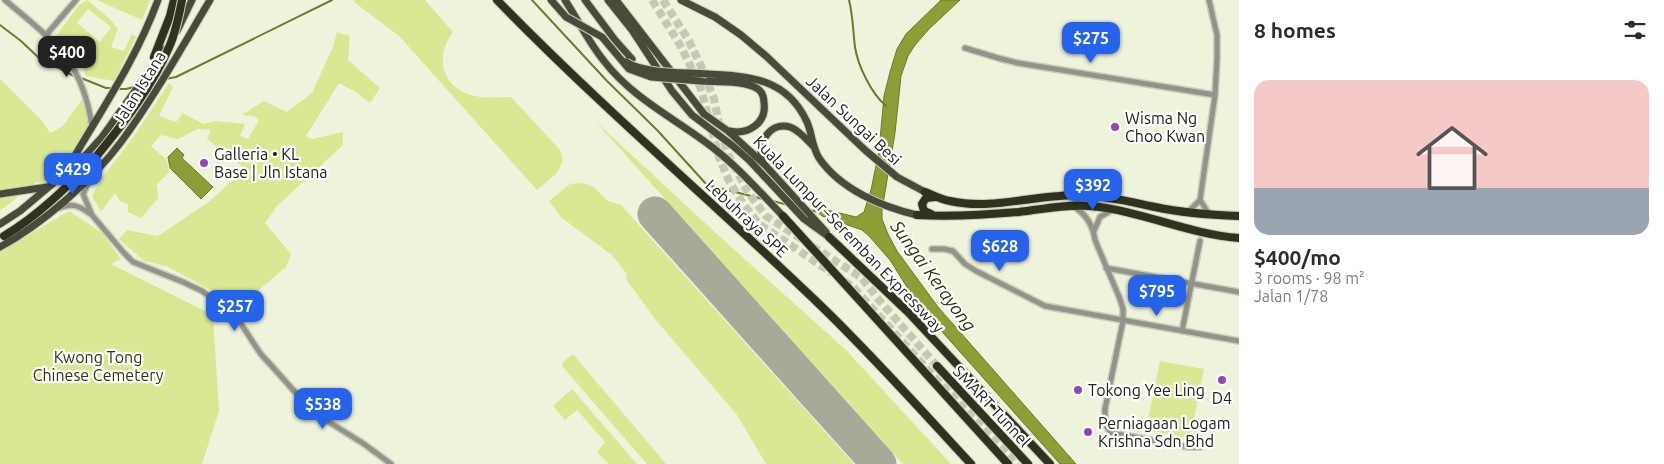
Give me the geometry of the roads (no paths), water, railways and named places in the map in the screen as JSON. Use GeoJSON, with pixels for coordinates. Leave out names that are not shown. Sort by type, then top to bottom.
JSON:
{"type":"FeatureCollection","features":[{"type":"Feature","properties":{"kind":"highway"},"geometry":{"type":"LineString","coordinates":[[154,57],[170,16],[174,0]]}},
{"type":"Feature","properties":{"kind":"highway"},"geometry":{"type":"LineString","coordinates":[[2,237],[20,226],[48,204],[95,158],[116,132],[155,74],[170,45],[178,23],[182,0]]}},
{"type":"Feature","properties":{"kind":"highway","name":"Lebuhraya SPE"},"geometry":{"type":"LineString","coordinates":[[497,0],[546,51],[820,305],[971,464]]}},
{"type":"Feature","properties":{"kind":"highway","name":"Lebuhraya SPE"},"geometry":{"type":"LineString","coordinates":[[502,0],[548,48],[823,302],[976,464]]}},
{"type":"Feature","properties":{"kind":"highway","name":"Jalan Sungai Besi"},"geometry":{"type":"LineString","coordinates":[[925,192],[948,201],[973,204],[1082,195],[1128,201],[1157,208],[1239,216]]}},
{"type":"Feature","properties":{"kind":"highway"},"geometry":{"type":"LineString","coordinates":[[934,216],[924,211],[922,204],[926,198],[937,197]]}},
{"type":"Feature","properties":{"kind":"highway"},"geometry":{"type":"LineString","coordinates":[[917,214],[934,216],[988,215],[1072,206],[1092,206],[1138,215],[1200,233],[1239,238]]}},
{"type":"Feature","properties":{"kind":"highway"},"geometry":{"type":"LineString","coordinates":[[783,216],[1008,464]]}},
{"type":"Feature","properties":{"kind":"highway","name":"Kuala Lumpur–Seremban Expressway"},"geometry":{"type":"LineString","coordinates":[[829,237],[908,312],[1050,464]]}},
{"type":"Feature","properties":{"kind":"highway","name":"SMART Tunnel"},"geometry":{"type":"LineString","coordinates":[[937,366],[1028,464]]}},
{"type":"Feature","properties":{"kind":"highway"},"geometry":{"type":"LineString","coordinates":[[1014,450],[1034,464]]}},
{"type":"Feature","properties":{"kind":"main road"},"geometry":{"type":"LineString","coordinates":[[65,173],[124,75],[143,39],[158,0]]}},
{"type":"Feature","properties":{"kind":"main road"},"geometry":{"type":"LineString","coordinates":[[142,81],[177,31],[192,0]]}},
{"type":"Feature","properties":{"kind":"main road"},"geometry":{"type":"LineString","coordinates":[[186,39],[206,0]]}},
{"type":"Feature","properties":{"kind":"main road"},"geometry":{"type":"LineString","coordinates":[[186,39],[210,0]]}},
{"type":"Feature","properties":{"kind":"main road"},"geometry":{"type":"LineString","coordinates":[[551,0],[566,17],[602,37],[629,69],[638,73],[651,77],[742,84],[757,89],[761,93],[765,105],[764,116],[761,121],[746,131],[735,133],[728,131]]}},
{"type":"Feature","properties":{"kind":"main road"},"geometry":{"type":"LineString","coordinates":[[565,0],[604,62],[621,79],[646,101],[712,147],[754,185],[783,216]]}},
{"type":"Feature","properties":{"kind":"main road"},"geometry":{"type":"LineString","coordinates":[[585,0],[632,59],[643,65],[669,71]]}},
{"type":"Feature","properties":{"kind":"main road"},"geometry":{"type":"LineString","coordinates":[[608,0],[632,30],[672,91],[692,115],[750,161],[804,219],[829,237]]}},
{"type":"Feature","properties":{"kind":"main road","name":"Kuala Lumpur–Seremban Expressway"},"geometry":{"type":"LineString","coordinates":[[616,0],[704,114],[728,131],[765,165],[829,237]]}},
{"type":"Feature","properties":{"kind":"main road","name":"Jalan Sungai Besi"},"geometry":{"type":"LineString","coordinates":[[681,0],[724,23],[741,35],[766,56],[865,150],[897,177],[925,192]]}},
{"type":"Feature","properties":{"kind":"main road","name":"Jalan Istana"},"geometry":{"type":"LineString","coordinates":[[0,247],[54,210],[92,174],[120,142],[186,39]]}},
{"type":"Feature","properties":{"kind":"main road"},"geometry":{"type":"LineString","coordinates":[[142,81],[154,57]]}},
{"type":"Feature","properties":{"kind":"main road"},"geometry":{"type":"LineString","coordinates":[[620,57],[634,66],[650,70],[747,77],[767,82],[788,95],[802,112],[809,127],[814,147]]}},
{"type":"Feature","properties":{"kind":"main road","name":"Jalan Istana"},"geometry":{"type":"LineString","coordinates":[[0,224],[20,211],[82,159],[102,137],[142,81]]}},
{"type":"Feature","properties":{"kind":"main road"},"geometry":{"type":"LineString","coordinates":[[765,165],[760,156],[762,142],[768,134],[780,127],[791,128],[797,131],[814,147],[826,166],[856,190],[892,208],[917,214]]}},
{"type":"Feature","properties":{"kind":"main road"},"geometry":{"type":"LineString","coordinates":[[0,194],[48,187]]}},
{"type":"Feature","properties":{"kind":"street"},"geometry":{"type":"LineString","coordinates":[[4,0],[46,35],[69,60],[83,87],[90,107],[92,128]]}},
{"type":"Feature","properties":{"kind":"street"},"geometry":{"type":"LineString","coordinates":[[46,35],[76,0]]}},
{"type":"Feature","properties":{"kind":"street"},"geometry":{"type":"LineString","coordinates":[[1188,212],[1200,200],[1215,95],[1217,35],[1209,0]]}},
{"type":"Feature","properties":{"kind":"street"},"geometry":{"type":"LineString","coordinates":[[965,48],[1018,63],[1215,95]]}},
{"type":"Feature","properties":{"kind":"street"},"geometry":{"type":"LineString","coordinates":[[90,107],[102,112]]}},
{"type":"Feature","properties":{"kind":"street"},"geometry":{"type":"LineString","coordinates":[[92,174],[83,194],[92,215]]}},
{"type":"Feature","properties":{"kind":"street"},"geometry":{"type":"LineString","coordinates":[[1200,200],[1209,214]]}},
{"type":"Feature","properties":{"kind":"street"},"geometry":{"type":"LineString","coordinates":[[54,210],[72,204],[82,208],[92,215],[133,262],[196,288],[236,316],[260,353],[312,412],[364,444],[391,464]]}},
{"type":"Feature","properties":{"kind":"street"},"geometry":{"type":"LineString","coordinates":[[1072,206],[1086,217],[1094,231],[1095,240],[1123,309],[1123,321],[1105,409],[1104,422],[1107,429],[1112,434],[1189,447],[1200,447]]}},
{"type":"Feature","properties":{"kind":"street"},"geometry":{"type":"LineString","coordinates":[[1094,231],[1100,217],[1112,209]]}},
{"type":"Feature","properties":{"kind":"street"},"geometry":{"type":"LineString","coordinates":[[1182,331],[1200,241]]}},
{"type":"Feature","properties":{"kind":"street"},"geometry":{"type":"LineString","coordinates":[[932,249],[953,251],[965,264],[976,271],[1038,303],[1071,312],[1239,341]]}},
{"type":"Feature","properties":{"kind":"street"},"geometry":{"type":"LineString","coordinates":[[1106,268],[1239,292]]}},
{"type":"Feature","properties":{"kind":"waterway"},"geometry":{"type":"LineString","coordinates":[[165,79],[176,77],[332,0]]}},
{"type":"Feature","properties":{"kind":"waterway"},"geometry":{"type":"LineString","coordinates":[[532,0],[607,81],[658,131],[707,185],[763,199]]}},
{"type":"Feature","properties":{"kind":"waterway"},"geometry":{"type":"LineString","coordinates":[[849,0],[855,47],[859,62],[870,87],[886,106]]}},
{"type":"Feature","properties":{"kind":"waterway"},"geometry":{"type":"LineString","coordinates":[[0,25],[39,58],[76,77]]}},
{"type":"Feature","properties":{"kind":"waterway"},"geometry":{"type":"LineString","coordinates":[[81,78],[106,88],[112,88]]}},
{"type":"Feature","properties":{"kind":"waterway"},"geometry":{"type":"LineString","coordinates":[[116,89],[134,87]]}},
{"type":"Feature","properties":{"kind":"waterway"},"geometry":{"type":"LineString","coordinates":[[773,201],[788,205]]}},
{"type":"Feature","properties":{"kind":"waterway"},"geometry":{"type":"LineString","coordinates":[[809,210],[819,212]]}},
{"type":"Feature","properties":{"kind":"tunnel"},"geometry":{"type":"LineString","coordinates":[[652,0],[680,45],[701,89],[719,157],[729,181],[742,202],[759,224],[832,273]]}},
{"type":"Feature","properties":{"kind":"tunnel"},"geometry":{"type":"LineString","coordinates":[[663,0],[689,41],[701,66],[714,99],[720,129],[728,154],[747,191],[766,216],[803,240]]}},
{"type":"Feature","properties":{"kind":"tunnel"},"geometry":{"type":"LineString","coordinates":[[812,246],[862,278],[937,366]]}},
{"type":"Feature","properties":{"kind":"tunnel"},"geometry":{"type":"LineString","coordinates":[[844,281],[854,288],[938,381],[1018,464]]}},
{"type":"Feature","properties":{"kind":"place","name":"Wisma Ng Choo Kwan"},"geometry":{"type":"Point","coordinates":[1115,127]}},
{"type":"Feature","properties":{"kind":"place","name":"Galleria • KL Base | Jln Istana"},"geometry":{"type":"Point","coordinates":[204,163]}},
{"type":"Feature","properties":{"kind":"place","name":"D4"},"geometry":{"type":"Point","coordinates":[1222,380]}},
{"type":"Feature","properties":{"kind":"place","name":"Tokong Yee Ling"},"geometry":{"type":"Point","coordinates":[1078,390]}},
{"type":"Feature","properties":{"kind":"place","name":"Perniagaan Logam Krishna Sdn Bhd"},"geometry":{"type":"Point","coordinates":[1088,432]}},
{"type":"Feature","properties":{"kind":"water label","name":"Sungai Kerayong"},"geometry":{"type":"Point","coordinates":[933,276]}},
{"type":"Feature","properties":{"kind":"park label","name":"Kwong Tong Chinese Cemetery"},"geometry":{"type":"Point","coordinates":[98,366]}}]}
